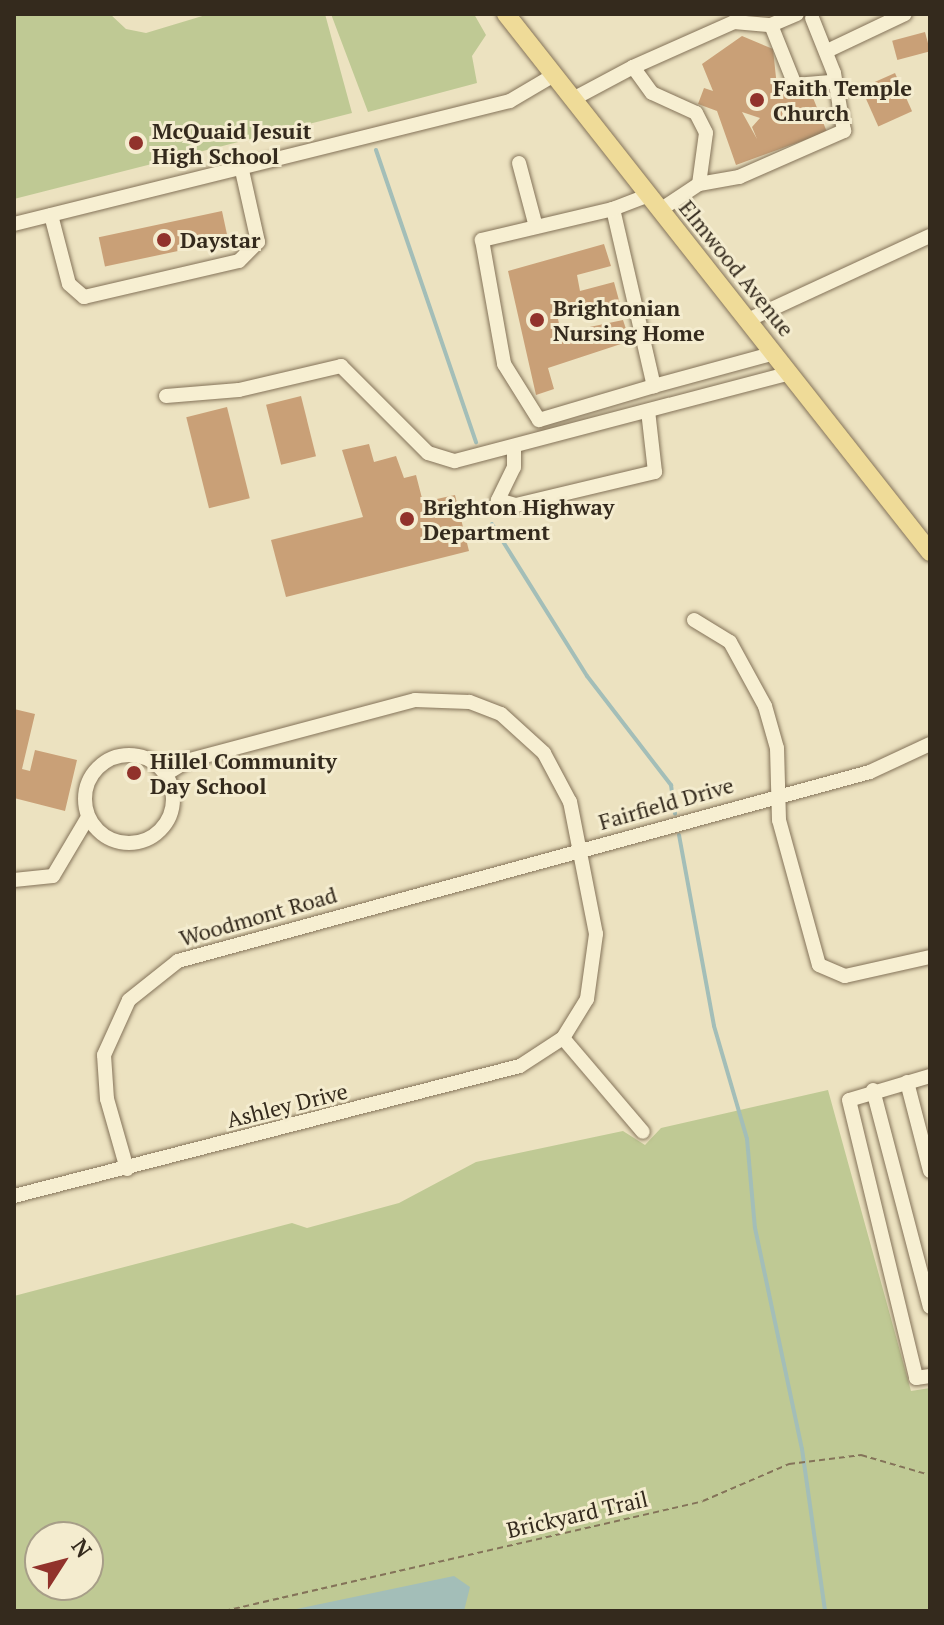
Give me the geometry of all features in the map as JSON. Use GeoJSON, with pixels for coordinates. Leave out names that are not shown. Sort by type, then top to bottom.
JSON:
{"type":"FeatureCollection","features":[{"type":"Feature","properties":{"kind":"main road","name":"Elmwood Avenue"},"geometry":{"type":"LineString","coordinates":[[506,14],[930,552]]}},
{"type":"Feature","properties":{"kind":"street"},"geometry":{"type":"LineString","coordinates":[[573,99],[633,67],[734,22],[771,25],[797,14]]}},
{"type":"Feature","properties":{"kind":"street"},"geometry":{"type":"LineString","coordinates":[[827,51],[905,14]]}},
{"type":"Feature","properties":{"kind":"street"},"geometry":{"type":"LineString","coordinates":[[775,353],[539,420],[504,364],[482,240],[613,209],[654,203],[699,184],[739,177],[844,131],[847,120],[831,82],[827,51],[814,15]]}},
{"type":"Feature","properties":{"kind":"street"},"geometry":{"type":"LineString","coordinates":[[771,25],[795,85],[831,82]]}},
{"type":"Feature","properties":{"kind":"street"},"geometry":{"type":"LineString","coordinates":[[633,67],[652,93],[703,122],[699,184]]}},
{"type":"Feature","properties":{"kind":"street"},"geometry":{"type":"LineString","coordinates":[[14,224],[510,101],[554,75]]}},
{"type":"Feature","properties":{"kind":"street"},"geometry":{"type":"LineString","coordinates":[[519,163],[536,227]]}},
{"type":"Feature","properties":{"kind":"street"},"geometry":{"type":"LineString","coordinates":[[51,215],[69,284],[84,297],[239,261],[258,242],[241,166]]}},
{"type":"Feature","properties":{"kind":"street"},"geometry":{"type":"LineString","coordinates":[[613,209],[654,386]]}},
{"type":"Feature","properties":{"kind":"street"},"geometry":{"type":"LineString","coordinates":[[748,320],[930,236]]}},
{"type":"Feature","properties":{"kind":"street"},"geometry":{"type":"LineString","coordinates":[[166,396],[239,390],[341,366],[428,453],[455,461],[790,373]]}},
{"type":"Feature","properties":{"kind":"street"},"geometry":{"type":"LineString","coordinates":[[514,447],[514,467],[498,500],[516,505],[655,472],[648,411]]}},
{"type":"Feature","properties":{"kind":"street"},"geometry":{"type":"LineString","coordinates":[[694,620],[730,642],[765,706],[779,820],[819,965],[845,976],[930,957]]}},
{"type":"Feature","properties":{"kind":"street","name":"Fairfield Drive"},"geometry":{"type":"LineString","coordinates":[[166,774],[203,756],[415,700],[469,702],[518,725],[544,753],[562,783],[581,850],[778,794],[870,772],[930,744]]}},
{"type":"Feature","properties":{"kind":"street"},"geometry":{"type":"LineString","coordinates":[[14,880],[53,876],[88,817],[91,774],[114,756],[143,756],[166,774],[171,813],[144,841],[105,837],[88,817]]}},
{"type":"Feature","properties":{"kind":"street","name":"Ashley Drive"},"geometry":{"type":"LineString","coordinates":[[14,1196],[502,1072],[563,1038],[580,1015],[596,969],[581,850]]}},
{"type":"Feature","properties":{"kind":"street","name":"Woodmont Road"},"geometry":{"type":"LineString","coordinates":[[127,1169],[107,1099],[104,1055],[129,1000],[151,979],[209,951],[581,850]]}},
{"type":"Feature","properties":{"kind":"street"},"geometry":{"type":"LineString","coordinates":[[563,1038],[643,1132]]}},
{"type":"Feature","properties":{"kind":"street"},"geometry":{"type":"LineString","coordinates":[[930,1076],[873,1090],[849,1100],[916,1378],[930,1376]]}},
{"type":"Feature","properties":{"kind":"street"},"geometry":{"type":"LineString","coordinates":[[907,1082],[930,1171]]}},
{"type":"Feature","properties":{"kind":"street"},"geometry":{"type":"LineString","coordinates":[[873,1090],[930,1307]]}},
{"type":"Feature","properties":{"kind":"path","name":"Brickyard Trail"},"geometry":{"type":"LineString","coordinates":[[224,1611],[703,1501],[789,1464],[861,1455],[930,1475]]}},
{"type":"Feature","properties":{"kind":"green space","name":"McQuaid Jesuit High School"},"geometry":{"type":"Polygon","coordinates":[[[14,14],[110,14],[126,29],[146,33],[209,14],[325,14],[352,113],[14,199],[14,14]]]}},
{"type":"Feature","properties":{"kind":"green space"},"geometry":{"type":"Polygon","coordinates":[[[331,14],[474,14],[486,35],[472,56],[477,83],[368,112],[331,14]]]}},
{"type":"Feature","properties":{"kind":"green space"},"geometry":{"type":"Polygon","coordinates":[[[828,1090],[911,1391],[930,1388],[930,1611],[14,1611],[14,1296],[292,1223],[307,1228],[399,1203],[476,1162],[623,1131],[645,1145],[661,1128],[828,1090]]]}},
{"type":"Feature","properties":{"kind":"water"},"geometry":{"type":"Polygon","coordinates":[[[454,1576],[470,1587],[464,1611],[287,1611],[454,1576]]]}},
{"type":"Feature","properties":{"kind":"building"},"geometry":{"type":"Polygon","coordinates":[[[925,32],[930,51],[897,60],[892,41],[925,32]]]}},
{"type":"Feature","properties":{"kind":"building","name":"Faith Temple Church"},"geometry":{"type":"Polygon","coordinates":[[[742,36],[773,49],[777,87],[811,93],[827,132],[736,165],[717,111],[698,104],[704,88],[713,91],[702,64],[742,36]],[[742,112],[757,139],[752,127],[760,118],[742,112]]]}},
{"type":"Feature","properties":{"kind":"building"},"geometry":{"type":"Polygon","coordinates":[[[895,73],[912,111],[878,126],[861,88],[895,73]]]}},
{"type":"Feature","properties":{"kind":"building","name":"Daystar"},"geometry":{"type":"Polygon","coordinates":[[[222,211],[228,240],[105,267],[99,237],[222,211]]]}},
{"type":"Feature","properties":{"kind":"building","name":"Brightonian Nursing Home"},"geometry":{"type":"Polygon","coordinates":[[[604,244],[611,266],[577,275],[580,291],[614,282],[620,304],[558,319],[561,333],[623,320],[630,341],[548,368],[554,389],[536,395],[508,271],[604,244]]]}},
{"type":"Feature","properties":{"kind":"building"},"geometry":{"type":"Polygon","coordinates":[[[301,396],[316,456],[281,465],[266,405],[301,396]]]}},
{"type":"Feature","properties":{"kind":"building"},"geometry":{"type":"Polygon","coordinates":[[[227,407],[250,498],[209,508],[186,417],[227,407]]]}},
{"type":"Feature","properties":{"kind":"building","name":"Brighton Highway Department"},"geometry":{"type":"Polygon","coordinates":[[[369,444],[374,462],[396,456],[404,478],[416,475],[423,502],[455,495],[469,551],[286,597],[271,540],[363,517],[342,450],[369,444]]]}},
{"type":"Feature","properties":{"kind":"building"},"geometry":{"type":"Polygon","coordinates":[[[14,709],[35,714],[22,769],[30,771],[35,750],[77,760],[65,811],[14,798],[14,709]]]}},
{"type":"Feature","properties":{"kind":"waterway"},"geometry":{"type":"LineString","coordinates":[[376,150],[476,442]]}},
{"type":"Feature","properties":{"kind":"waterway"},"geometry":{"type":"LineString","coordinates":[[492,524],[587,676],[671,785],[675,814]]}},
{"type":"Feature","properties":{"kind":"waterway"},"geometry":{"type":"LineString","coordinates":[[679,835],[714,1026],[747,1139],[755,1228],[802,1449],[825,1611]]}},
{"type":"Feature","properties":{"kind":"place","name":"Faith Temple Church"},"geometry":{"type":"Point","coordinates":[757,100]}},
{"type":"Feature","properties":{"kind":"place","name":"McQuaid Jesuit High School"},"geometry":{"type":"Point","coordinates":[136,143]}},
{"type":"Feature","properties":{"kind":"place","name":"Daystar"},"geometry":{"type":"Point","coordinates":[164,240]}},
{"type":"Feature","properties":{"kind":"place","name":"Brightonian Nursing Home"},"geometry":{"type":"Point","coordinates":[537,320]}},
{"type":"Feature","properties":{"kind":"place","name":"Brighton Highway Department"},"geometry":{"type":"Point","coordinates":[407,519]}},
{"type":"Feature","properties":{"kind":"place","name":"Hillel Community Day School"},"geometry":{"type":"Point","coordinates":[134,773]}}]}
